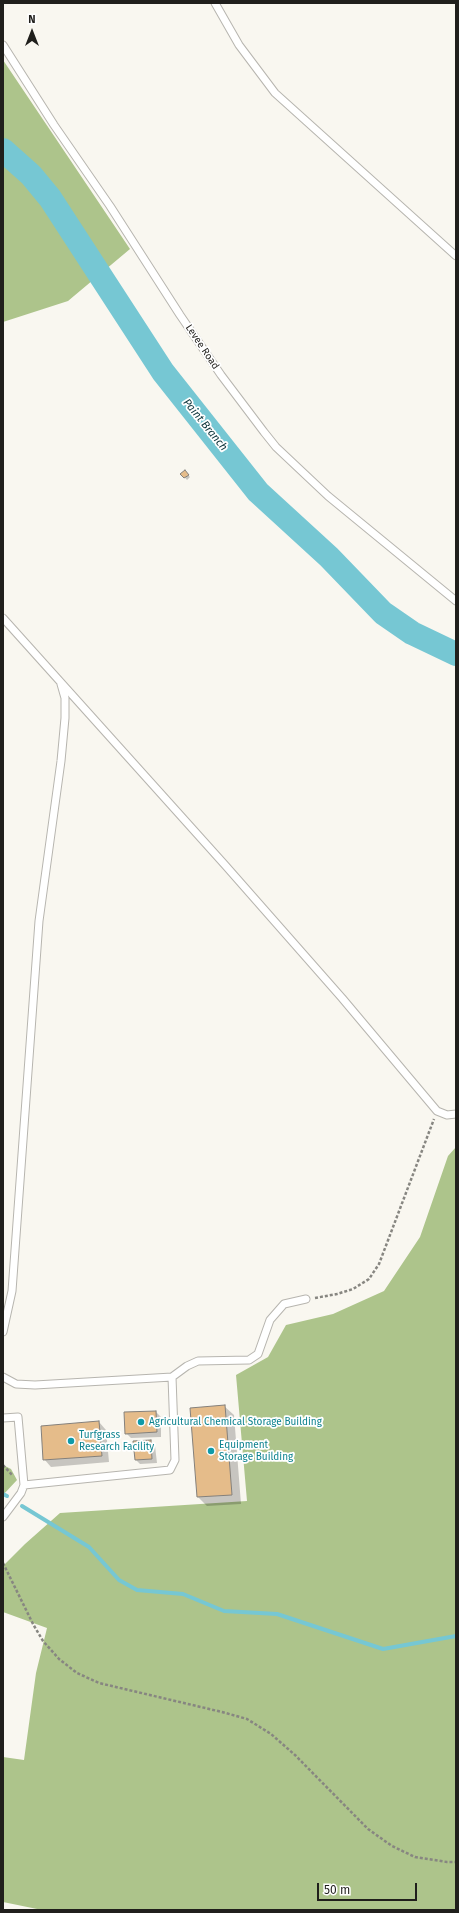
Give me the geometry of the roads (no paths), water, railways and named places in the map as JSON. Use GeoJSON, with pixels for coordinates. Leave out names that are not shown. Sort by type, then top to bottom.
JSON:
{"type":"FeatureCollection","features":[{"type":"Feature","properties":{"kind":"lane"},"geometry":{"type":"LineString","coordinates":[[215,3],[239,45],[275,93],[456,256]]}},
{"type":"Feature","properties":{"kind":"lane","name":"Levee Road"},"geometry":{"type":"LineString","coordinates":[[3,45],[110,206],[180,315],[276,447],[328,496],[456,601]]}},
{"type":"Feature","properties":{"kind":"lane"},"geometry":{"type":"LineString","coordinates":[[3,618],[241,882],[342,998],[437,1111],[446,1115],[456,1114]]}},
{"type":"Feature","properties":{"kind":"lane"},"geometry":{"type":"LineString","coordinates":[[3,1332],[12,1291],[39,921],[61,761],[65,718],[65,698],[60,682]]}},
{"type":"Feature","properties":{"kind":"lane"},"geometry":{"type":"LineString","coordinates":[[3,1377],[16,1384],[35,1385],[172,1377],[187,1366],[198,1361],[249,1360],[258,1354],[270,1320],[284,1304],[306,1299]]}},
{"type":"Feature","properties":{"kind":"lane"},"geometry":{"type":"LineString","coordinates":[[24,1485],[170,1470],[175,1460],[172,1377]]}},
{"type":"Feature","properties":{"kind":"lane"},"geometry":{"type":"LineString","coordinates":[[3,1418],[18,1417],[24,1485],[21,1493],[3,1517]]}},
{"type":"Feature","properties":{"kind":"waterway","name":"Paint Branch"},"geometry":{"type":"LineString","coordinates":[[3,150],[31,175],[50,198],[163,372],[258,492],[329,557],[383,613],[412,633],[456,654]]}},
{"type":"Feature","properties":{"kind":"waterway"},"geometry":{"type":"LineString","coordinates":[[3,1494],[7,1496]]}},
{"type":"Feature","properties":{"kind":"waterway"},"geometry":{"type":"LineString","coordinates":[[22,1506],[89,1547],[119,1580],[137,1590],[183,1594],[224,1611],[277,1614],[383,1649],[456,1636]]}},
{"type":"Feature","properties":{"kind":"place","name":"Agricultural Chemical Storage Building"},"geometry":{"type":"Point","coordinates":[141,1422]}},
{"type":"Feature","properties":{"kind":"place","name":"Turfgrass Research Facility"},"geometry":{"type":"Point","coordinates":[71,1441]}},
{"type":"Feature","properties":{"kind":"place","name":"Equipment Storage Building"},"geometry":{"type":"Point","coordinates":[211,1451]}}]}
